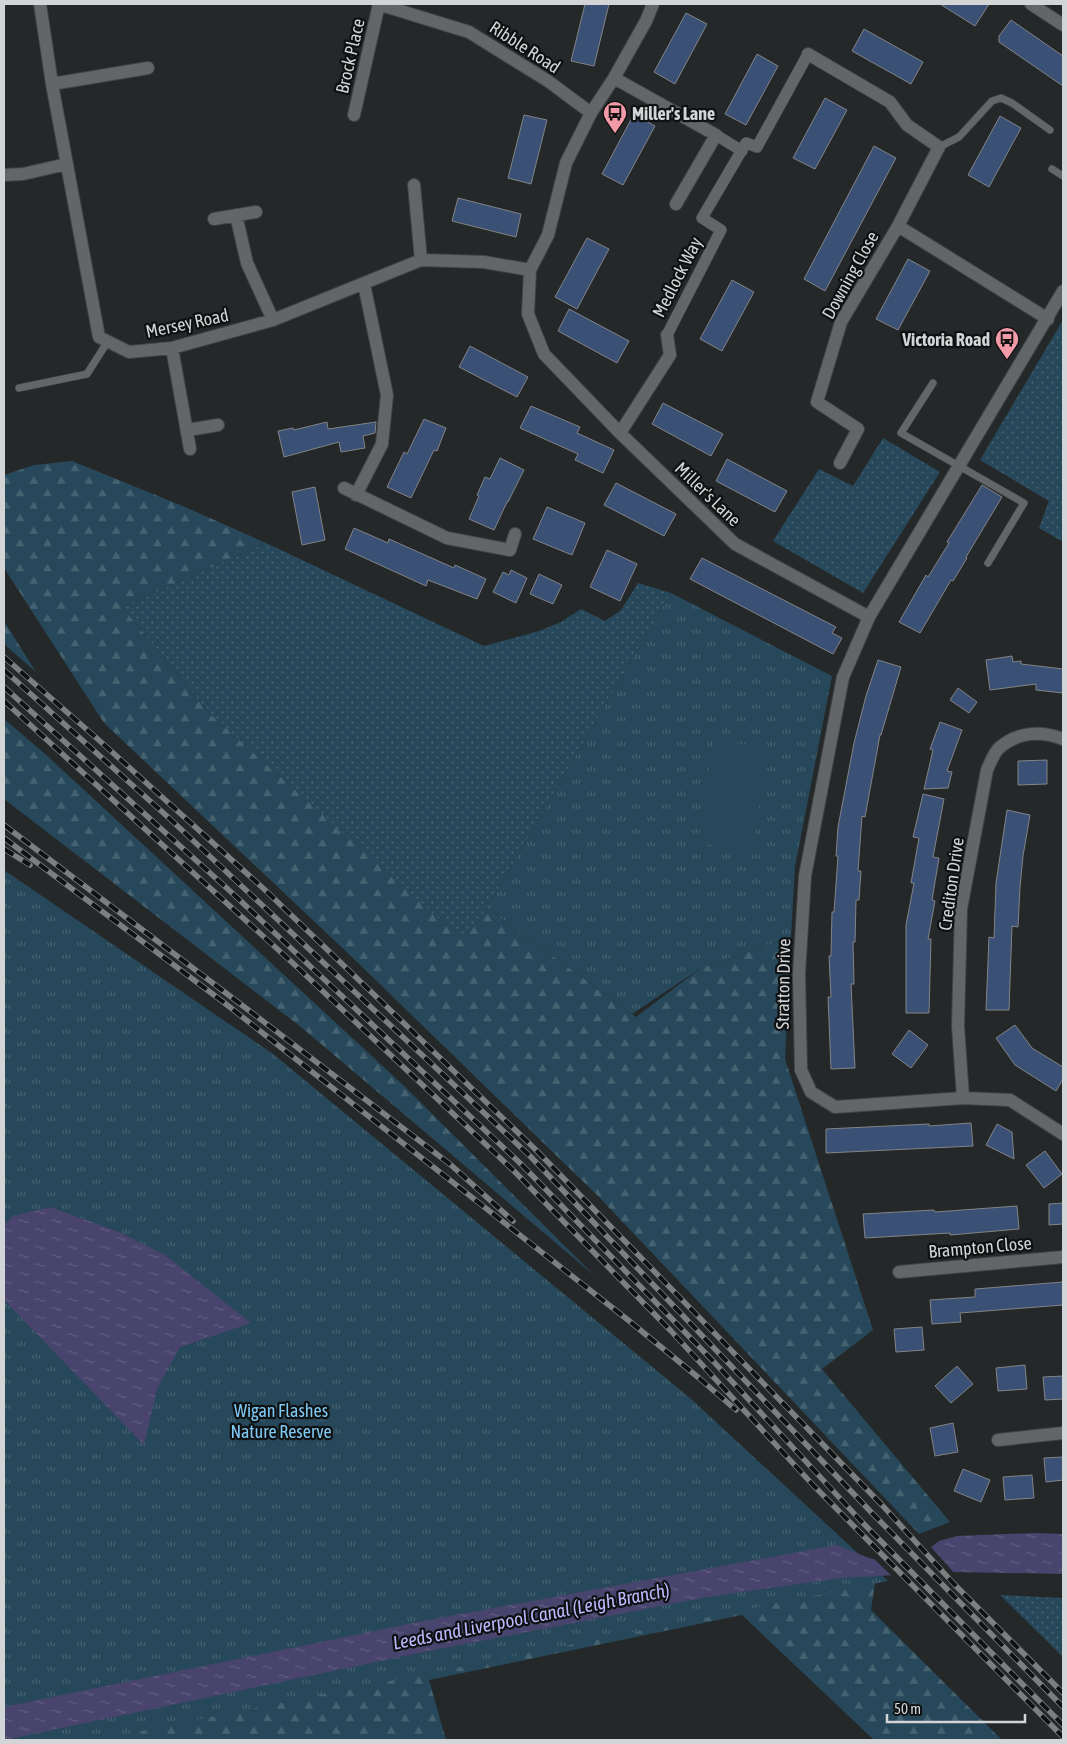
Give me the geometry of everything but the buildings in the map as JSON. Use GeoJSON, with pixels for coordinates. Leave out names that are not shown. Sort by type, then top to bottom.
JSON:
{"type":"FeatureCollection","features":[{"type":"Feature","properties":{"kind":"street"},"geometry":{"type":"LineString","coordinates":[[40,4],[52,84],[99,337],[108,341]]}},
{"type":"Feature","properties":{"kind":"street","name":"Ribble Road"},"geometry":{"type":"LineString","coordinates":[[378,4],[469,32],[548,81],[591,113]]}},
{"type":"Feature","properties":{"kind":"street","name":"Brock Place"},"geometry":{"type":"LineString","coordinates":[[354,115],[378,4]]}},
{"type":"Feature","properties":{"kind":"street","name":"Miller's Lane"},"geometry":{"type":"LineString","coordinates":[[653,4],[646,21],[614,78],[591,113],[566,163],[548,235],[530,270],[528,314],[544,354],[620,433],[735,544],[869,617]]}},
{"type":"Feature","properties":{"kind":"street"},"geometry":{"type":"LineString","coordinates":[[1031,4],[1063,25]]}},
{"type":"Feature","properties":{"kind":"street"},"geometry":{"type":"LineString","coordinates":[[614,78],[742,151],[746,143],[757,147],[808,54],[890,102],[907,125],[939,147]]}},
{"type":"Feature","properties":{"kind":"street"},"geometry":{"type":"LineString","coordinates":[[52,84],[148,68]]}},
{"type":"Feature","properties":{"kind":"street"},"geometry":{"type":"LineString","coordinates":[[676,204],[716,135]]}},
{"type":"Feature","properties":{"kind":"street","name":"Downing Close"},"geometry":{"type":"LineString","coordinates":[[840,463],[858,429],[818,402],[841,322],[898,226],[939,147]]}},
{"type":"Feature","properties":{"kind":"street","name":"Medlock Way"},"geometry":{"type":"LineString","coordinates":[[620,433],[670,355],[667,335],[722,230],[702,218],[742,151]]}},
{"type":"Feature","properties":{"kind":"street"},"geometry":{"type":"LineString","coordinates":[[4,175],[37,171],[67,164]]}},
{"type":"Feature","properties":{"kind":"street"},"geometry":{"type":"LineString","coordinates":[[414,185],[422,260]]}},
{"type":"Feature","properties":{"kind":"street"},"geometry":{"type":"LineString","coordinates":[[214,219],[256,212]]}},
{"type":"Feature","properties":{"kind":"street"},"geometry":{"type":"LineString","coordinates":[[236,215],[247,263],[273,320]]}},
{"type":"Feature","properties":{"kind":"street","name":"Downing Close"},"geometry":{"type":"LineString","coordinates":[[898,226],[1048,318]]}},
{"type":"Feature","properties":{"kind":"street","name":"Mersey Road"},"geometry":{"type":"LineString","coordinates":[[108,341],[129,352],[172,348],[273,320],[422,260],[484,262],[530,270]]}},
{"type":"Feature","properties":{"kind":"street"},"geometry":{"type":"LineString","coordinates":[[356,494],[382,444],[387,395],[364,284]]}},
{"type":"Feature","properties":{"kind":"street"},"geometry":{"type":"LineString","coordinates":[[869,617],[1063,291]]}},
{"type":"Feature","properties":{"kind":"street"},"geometry":{"type":"LineString","coordinates":[[172,348],[190,449]]}},
{"type":"Feature","properties":{"kind":"street"},"geometry":{"type":"LineString","coordinates":[[188,430],[218,425]]}},
{"type":"Feature","properties":{"kind":"street"},"geometry":{"type":"LineString","coordinates":[[344,488],[447,538],[510,550],[515,534]]}},
{"type":"Feature","properties":{"kind":"street","name":"Stratton Drive"},"geometry":{"type":"LineString","coordinates":[[869,617],[843,677],[805,876],[799,974],[801,1070],[811,1092],[835,1107],[963,1098],[1010,1100],[1063,1134]]}},
{"type":"Feature","properties":{"kind":"street","name":"Crediton Drive"},"geometry":{"type":"LineString","coordinates":[[963,1098],[958,1026],[961,909],[987,770],[998,749],[1019,736],[1043,733],[1063,739]]}},
{"type":"Feature","properties":{"kind":"street","name":"Brampton Close"},"geometry":{"type":"LineString","coordinates":[[899,1272],[1063,1257]]}},
{"type":"Feature","properties":{"kind":"street"},"geometry":{"type":"LineString","coordinates":[[998,1440],[1063,1433]]}},
{"type":"Feature","properties":{"kind":"lane"},"geometry":{"type":"LineString","coordinates":[[939,147],[959,137],[992,101],[1001,98],[1012,103],[1050,130]]}},
{"type":"Feature","properties":{"kind":"lane"},"geometry":{"type":"LineString","coordinates":[[1052,169],[1063,176]]}},
{"type":"Feature","properties":{"kind":"lane"},"geometry":{"type":"LineString","coordinates":[[19,388],[87,374],[108,341]]}},
{"type":"Feature","properties":{"kind":"lane"},"geometry":{"type":"LineString","coordinates":[[933,383],[901,433],[1024,503],[988,562]]}},
{"type":"Feature","properties":{"kind":"green space"},"geometry":{"type":"Polygon","coordinates":[[[1063,320],[1063,542],[1039,528],[1049,501],[980,460],[1063,320]]]}},
{"type":"Feature","properties":{"kind":"green space"},"geometry":{"type":"Polygon","coordinates":[[[883,438],[940,472],[863,593],[773,541],[819,469],[853,486],[883,438]]]}},
{"type":"Feature","properties":{"kind":"green space"},"geometry":{"type":"Polygon","coordinates":[[[72,461],[185,507],[266,543],[122,607],[210,714],[464,941],[487,908],[636,1017],[701,968],[791,937],[785,1059],[873,1330],[822,1369],[950,1522],[919,1534],[598,1196],[354,959],[104,723],[4,568],[4,475],[34,465],[72,461]]]}},
{"type":"Feature","properties":{"kind":"green space"},"geometry":{"type":"Polygon","coordinates":[[[266,543],[484,646],[539,631],[561,622],[581,609],[605,621],[621,610],[638,583],[671,593],[487,908],[464,942],[210,714],[122,607],[266,543]]]}},
{"type":"Feature","properties":{"kind":"green space"},"geometry":{"type":"Polygon","coordinates":[[[671,593],[832,676],[795,867],[791,937],[701,968],[632,1014],[487,908],[671,593]]]}},
{"type":"Feature","properties":{"kind":"green space"},"geometry":{"type":"Polygon","coordinates":[[[4,621],[36,672],[4,644],[4,621]]]}},
{"type":"Feature","properties":{"kind":"green space"},"geometry":{"type":"Polygon","coordinates":[[[4,719],[43,752],[402,1084],[596,1277],[301,1027],[4,799],[4,719]]]}},
{"type":"Feature","properties":{"kind":"green space"},"geometry":{"type":"Polygon","coordinates":[[[713,740],[767,748],[753,851],[698,843],[713,740]]]}},
{"type":"Feature","properties":{"kind":"green space","name":"Wigan Flashes Nature Reserve"},"geometry":{"type":"Polygon","coordinates":[[[4,870],[273,1054],[690,1398],[888,1581],[96,1740],[4,1740],[4,870]]]}},
{"type":"Feature","properties":{"kind":"green space"},"geometry":{"type":"Polygon","coordinates":[[[876,1576],[871,1610],[1002,1740],[874,1740],[742,1615],[429,1680],[446,1740],[4,1740],[876,1576]]]}},
{"type":"Feature","properties":{"kind":"green space"},"geometry":{"type":"Polygon","coordinates":[[[1000,1595],[1063,1598],[1063,1657],[1000,1595]]]}},
{"type":"Feature","properties":{"kind":"water"},"geometry":{"type":"Polygon","coordinates":[[[50,1207],[119,1232],[165,1255],[251,1323],[180,1347],[157,1389],[144,1445],[4,1300],[4,1225],[13,1216],[50,1207]]]}},
{"type":"Feature","properties":{"kind":"water","name":"Leeds and Liverpool Canal (Leigh Branch)"},"geometry":{"type":"Polygon","coordinates":[[[1034,1533],[1063,1534],[1063,1574],[956,1572],[840,1578],[707,1597],[424,1652],[4,1740],[4,1707],[418,1622],[836,1545],[872,1559],[926,1551],[939,1541],[957,1536],[1034,1533]]]}},
{"type":"Feature","properties":{"kind":"pier"},"geometry":{"type":"Polygon","coordinates":[[[929,1545],[956,1575],[894,1578],[872,1557],[925,1549],[929,1545]]]}},
{"type":"Feature","properties":{"kind":"railway"},"geometry":{"type":"LineString","coordinates":[[4,657],[264,889],[536,1150],[882,1505],[954,1584],[1063,1693]]}},
{"type":"Feature","properties":{"kind":"railway"},"geometry":{"type":"LineString","coordinates":[[4,670],[169,818],[530,1156],[871,1512],[1063,1707]]}},
{"type":"Feature","properties":{"kind":"railway"},"geometry":{"type":"LineString","coordinates":[[4,687],[230,891],[521,1164],[714,1362],[860,1520],[1063,1725]]}},
{"type":"Feature","properties":{"kind":"railway"},"geometry":{"type":"LineString","coordinates":[[4,701],[296,966],[514,1171],[671,1331],[813,1485],[1063,1737]]}},
{"type":"Feature","properties":{"kind":"railway"},"geometry":{"type":"LineString","coordinates":[[4,825],[451,1165],[513,1221]]}},
{"type":"Feature","properties":{"kind":"railway"},"geometry":{"type":"LineString","coordinates":[[4,838],[222,1001],[628,1320],[736,1410]]}},
{"type":"Feature","properties":{"kind":"railway"},"geometry":{"type":"LineString","coordinates":[[4,849],[30,865]]}},
{"type":"Feature","properties":{"kind":"place","name":"Miller's Lane"},"geometry":{"type":"Point","coordinates":[615,134]}},
{"type":"Feature","properties":{"kind":"place","name":"Victoria Road"},"geometry":{"type":"Point","coordinates":[1007,360]}}]}
